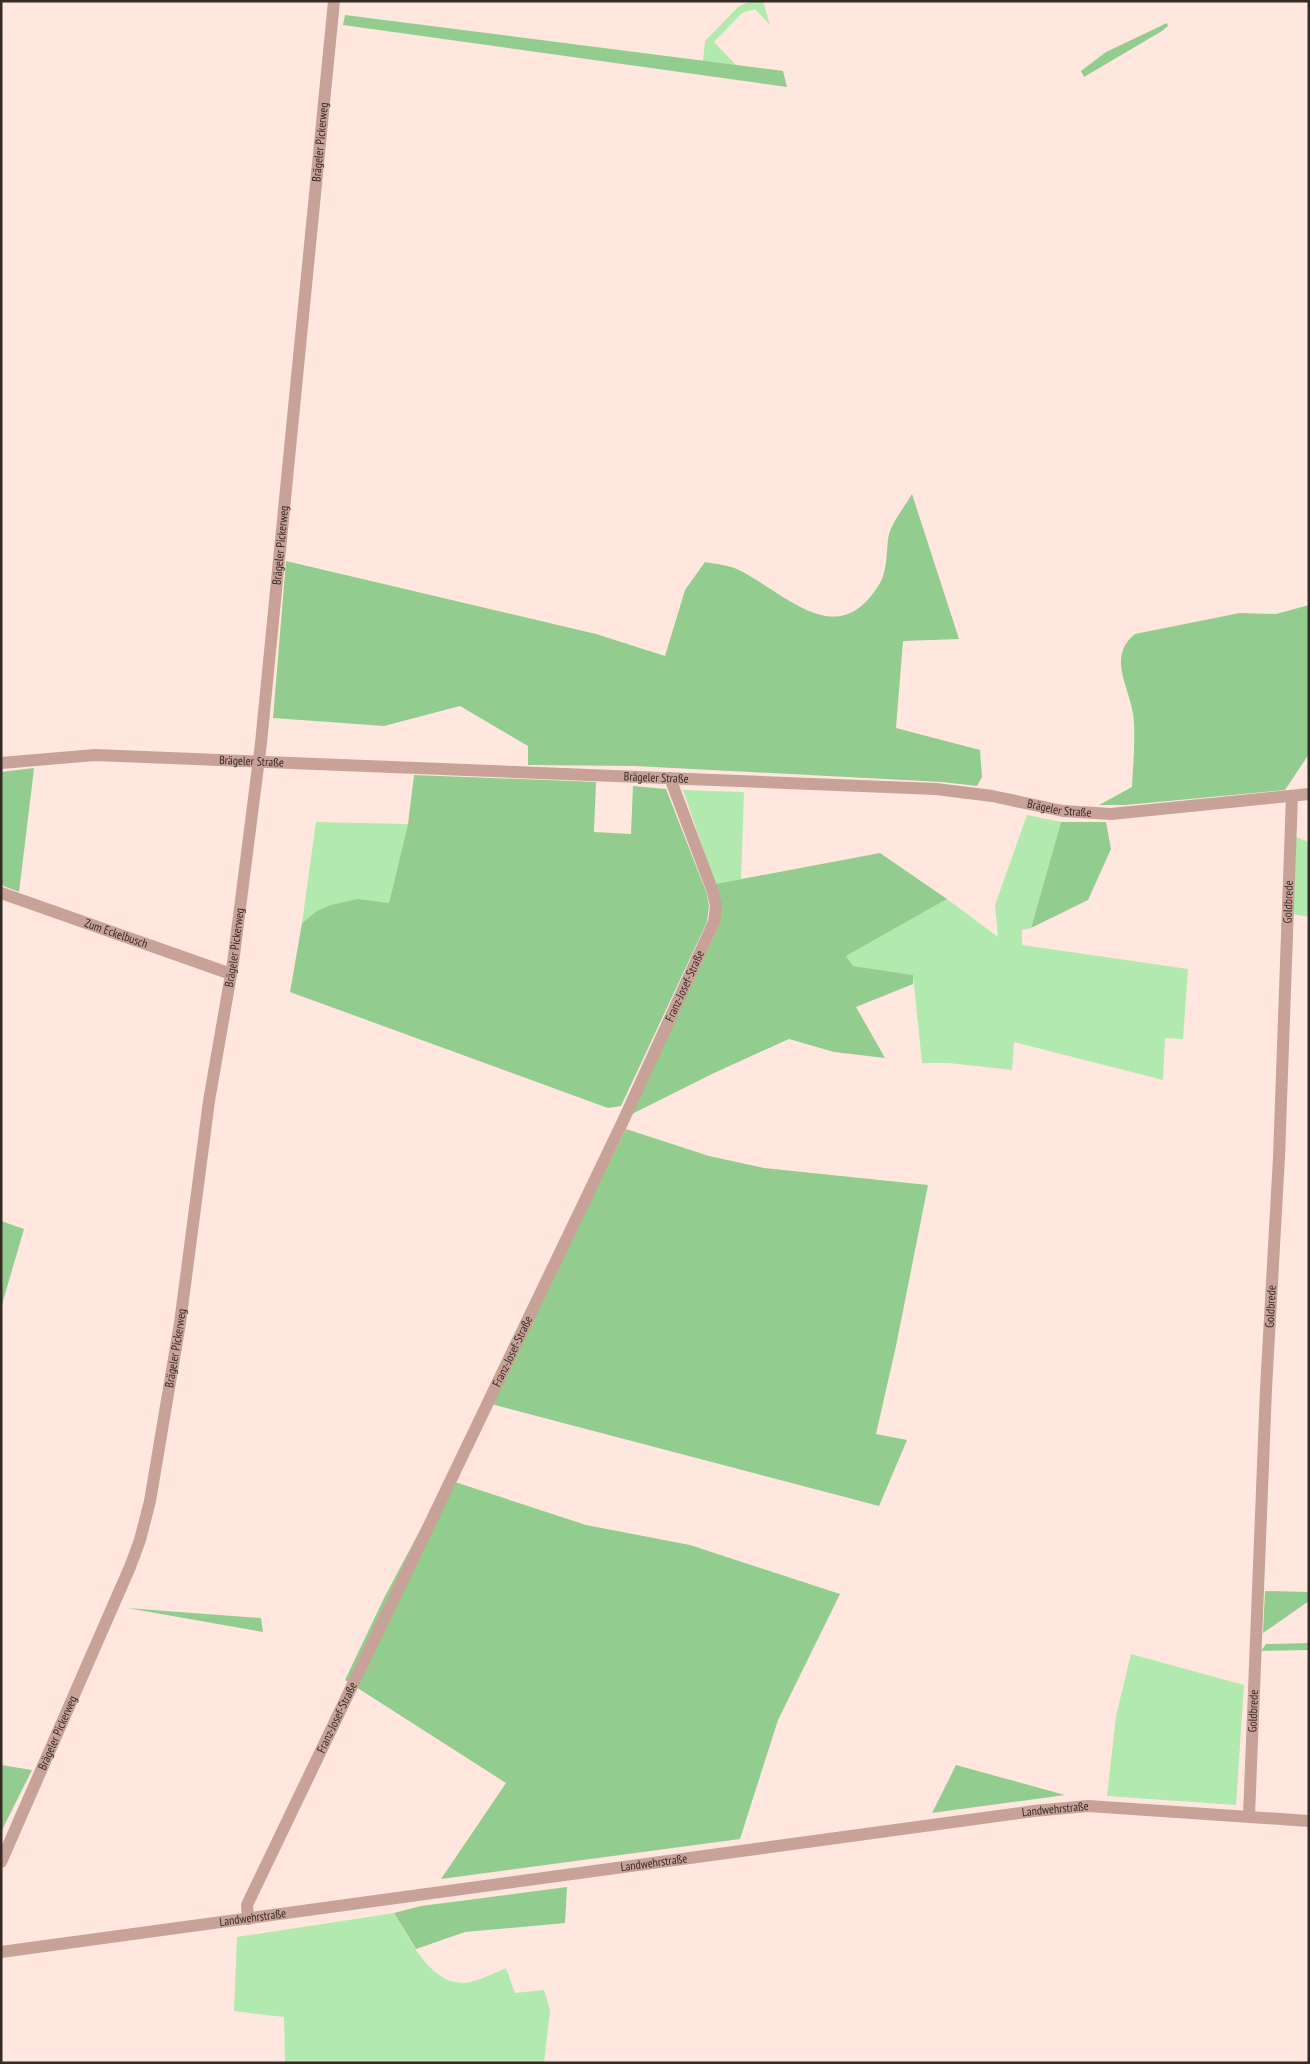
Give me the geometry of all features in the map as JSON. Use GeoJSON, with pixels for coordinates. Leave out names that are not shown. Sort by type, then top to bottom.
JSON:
{"type":"FeatureCollection","features":[{"type":"Feature","properties":{"kind":"street","name":"Brägeler Pickerweg"},"geometry":{"type":"LineString","coordinates":[[1,1862],[71,1706],[140,1540],[150,1501],[180,1323],[209,1102],[231,974],[259,761],[334,1]]}},
{"type":"Feature","properties":{"kind":"street","name":"Brägeler Straße"},"geometry":{"type":"LineString","coordinates":[[1,763],[95,755],[936,789],[985,795],[1063,812],[1087,813],[1127,812],[1309,794]]}},
{"type":"Feature","properties":{"kind":"street","name":"Franz-Josef-Straße"},"geometry":{"type":"LineString","coordinates":[[248,1919],[247,1905],[624,1119],[714,922],[716,906],[713,892],[670,778]]}},
{"type":"Feature","properties":{"kind":"street","name":"Goldbrede"},"geometry":{"type":"LineString","coordinates":[[1249,1816],[1266,1389],[1280,1138],[1292,796]]}},
{"type":"Feature","properties":{"kind":"street","name":"Zum Eckelbusch"},"geometry":{"type":"LineString","coordinates":[[1,893],[231,974]]}},
{"type":"Feature","properties":{"kind":"street","name":"Landwehrstraße"},"geometry":{"type":"LineString","coordinates":[[1,1952],[1034,1811],[1088,1806],[1309,1821]]}},
{"type":"Feature","properties":{"kind":"green space"},"geometry":{"type":"Polygon","coordinates":[[[750,1],[763,1],[770,25],[755,9],[742,13],[714,42],[736,65],[703,61],[705,41],[738,7],[750,1]]]}},
{"type":"Feature","properties":{"kind":"green space"},"geometry":{"type":"Polygon","coordinates":[[[345,15],[783,71],[787,87],[343,25],[345,15]]]}},
{"type":"Feature","properties":{"kind":"green space"},"geometry":{"type":"Polygon","coordinates":[[[1167,23],[1168,26],[1162,31],[1084,77],[1081,71],[1106,52],[1167,23]]]}},
{"type":"Feature","properties":{"kind":"green space"},"geometry":{"type":"Polygon","coordinates":[[[912,494],[959,639],[903,641],[896,728],[980,750],[982,777],[977,786],[942,782],[635,766],[528,765],[528,746],[460,706],[384,726],[273,718],[286,561],[596,634],[665,656],[685,590],[705,562],[739,570],[812,612],[830,616],[847,614],[864,604],[883,578],[889,534],[912,494]]]}},
{"type":"Feature","properties":{"kind":"green space"},"geometry":{"type":"Polygon","coordinates":[[[1309,605],[1309,754],[1285,790],[1126,805],[1099,805],[1132,787],[1133,712],[1121,665],[1122,654],[1126,644],[1135,634],[1240,613],[1276,614],[1309,605]]]}},
{"type":"Feature","properties":{"kind":"green space"},"geometry":{"type":"Polygon","coordinates":[[[34,768],[19,892],[1,885],[1,772],[34,768]]]}},
{"type":"Feature","properties":{"kind":"green space"},"geometry":{"type":"Polygon","coordinates":[[[414,775],[596,782],[594,832],[631,834],[633,786],[666,789],[707,894],[709,906],[707,922],[621,1106],[608,1108],[290,992],[302,923],[317,911],[331,905],[358,899],[389,903],[408,824],[414,775]]]}},
{"type":"Feature","properties":{"kind":"green space"},"geometry":{"type":"Polygon","coordinates":[[[683,790],[744,792],[741,879],[715,884],[683,790]]]}},
{"type":"Feature","properties":{"kind":"green space"},"geometry":{"type":"Polygon","coordinates":[[[1027,815],[1061,822],[1031,928],[1022,930],[1022,945],[1188,969],[1183,1039],[1165,1038],[1163,1080],[1014,1042],[1012,1070],[949,1063],[922,1063],[913,975],[853,966],[846,956],[947,899],[998,937],[995,905],[1027,815]]]}},
{"type":"Feature","properties":{"kind":"green space"},"geometry":{"type":"Polygon","coordinates":[[[316,822],[408,824],[389,903],[343,902],[322,909],[302,923],[316,822]]]}},
{"type":"Feature","properties":{"kind":"green space"},"geometry":{"type":"Polygon","coordinates":[[[1061,822],[1106,822],[1111,849],[1088,900],[1031,928],[1061,822]]]}},
{"type":"Feature","properties":{"kind":"green space"},"geometry":{"type":"Polygon","coordinates":[[[1293,836],[1309,842],[1309,917],[1292,914],[1293,836]]]}},
{"type":"Feature","properties":{"kind":"green space"},"geometry":{"type":"Polygon","coordinates":[[[880,853],[947,899],[846,956],[853,966],[913,975],[913,984],[856,1007],[885,1058],[834,1052],[789,1039],[714,1073],[630,1115],[717,930],[719,906],[715,884],[880,853]]]}},
{"type":"Feature","properties":{"kind":"green space"},"geometry":{"type":"Polygon","coordinates":[[[626,1129],[709,1156],[764,1168],[928,1185],[896,1346],[876,1434],[907,1440],[879,1506],[491,1404],[626,1129]]]}},
{"type":"Feature","properties":{"kind":"green space"},"geometry":{"type":"Polygon","coordinates":[[[1,1221],[24,1229],[1,1308],[1,1221]]]}},
{"type":"Feature","properties":{"kind":"green space"},"geometry":{"type":"Polygon","coordinates":[[[455,1482],[586,1525],[690,1545],[840,1594],[778,1720],[740,1839],[441,1879],[506,1783],[345,1680],[385,1596],[440,1493],[455,1482]]]}},
{"type":"Feature","properties":{"kind":"green space"},"geometry":{"type":"Polygon","coordinates":[[[1265,1591],[1309,1592],[1309,1601],[1263,1633],[1265,1591]]]}},
{"type":"Feature","properties":{"kind":"green space"},"geometry":{"type":"Polygon","coordinates":[[[127,1608],[261,1618],[263,1632],[127,1608]]]}},
{"type":"Feature","properties":{"kind":"green space"},"geometry":{"type":"Polygon","coordinates":[[[1309,1643],[1309,1650],[1261,1651],[1266,1644],[1309,1643]]]}},
{"type":"Feature","properties":{"kind":"green space"},"geometry":{"type":"Polygon","coordinates":[[[1131,1654],[1244,1685],[1236,1805],[1107,1796],[1116,1716],[1131,1654]]]}},
{"type":"Feature","properties":{"kind":"green space"},"geometry":{"type":"Polygon","coordinates":[[[1,1765],[32,1770],[1,1832],[1,1765]]]}},
{"type":"Feature","properties":{"kind":"green space"},"geometry":{"type":"Polygon","coordinates":[[[956,1765],[1065,1795],[932,1813],[956,1765]]]}},
{"type":"Feature","properties":{"kind":"green space"},"geometry":{"type":"Polygon","coordinates":[[[567,1887],[565,1923],[465,1932],[416,1949],[394,1913],[421,1906],[567,1887]]]}},
{"type":"Feature","properties":{"kind":"green space"},"geometry":{"type":"Polygon","coordinates":[[[394,1913],[424,1960],[433,1971],[444,1978],[456,1982],[470,1982],[506,1968],[515,1993],[544,1990],[550,2010],[544,2063],[285,2063],[284,2017],[234,2011],[237,1937],[394,1913]]]}}]}
